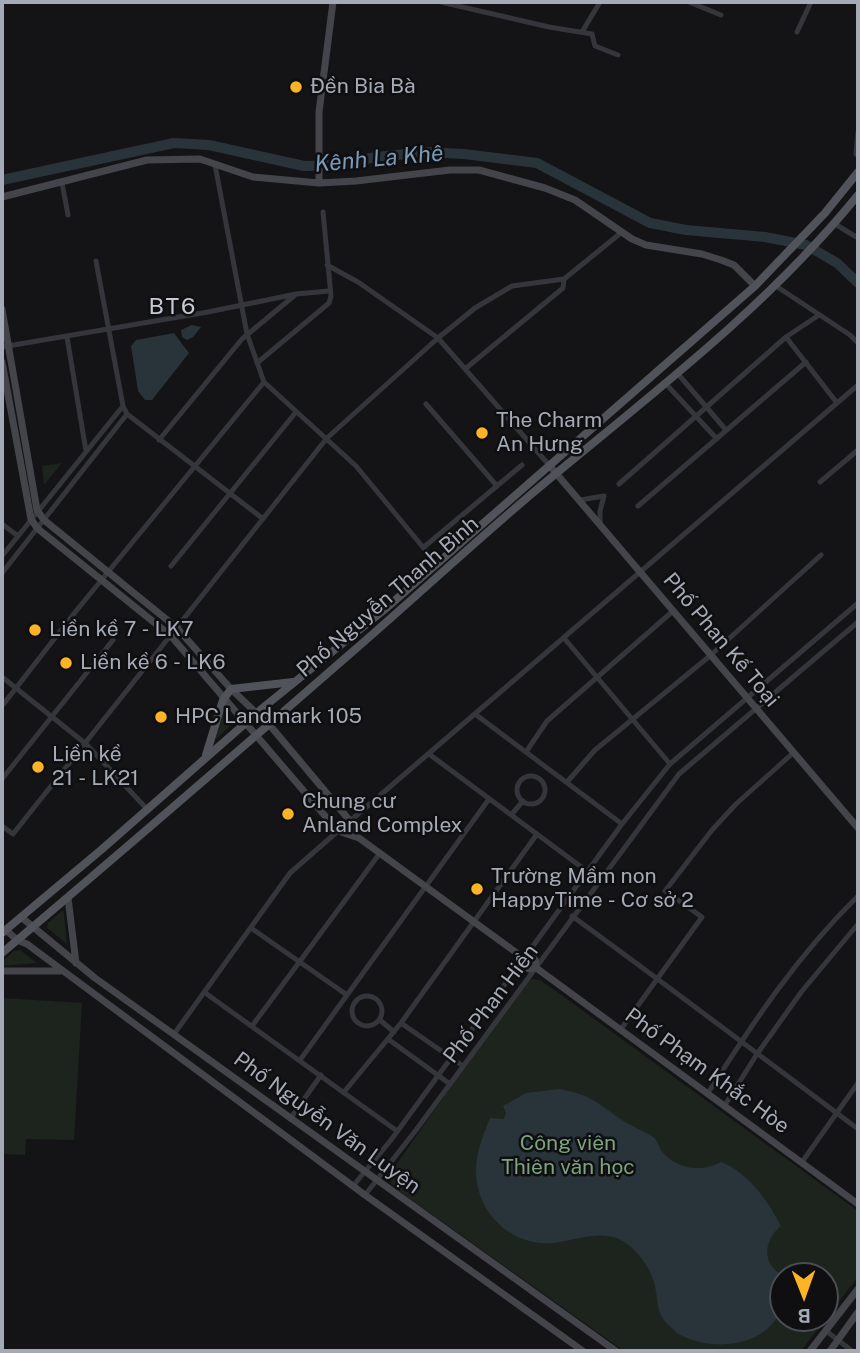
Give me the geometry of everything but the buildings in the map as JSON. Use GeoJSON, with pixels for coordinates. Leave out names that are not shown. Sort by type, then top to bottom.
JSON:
{"type":"FeatureCollection","features":[{"type":"Feature","properties":{"kind":"main road","name":"Phố Nguyễn Thanh Bình"},"geometry":{"type":"LineString","coordinates":[[4,932],[245,723],[384,610],[755,286],[820,219],[858,172]]}},
{"type":"Feature","properties":{"kind":"main road"},"geometry":{"type":"LineString","coordinates":[[835,224],[858,195]]}},
{"type":"Feature","properties":{"kind":"main road","name":"Phố Nguyễn Thanh Bình"},"geometry":{"type":"LineString","coordinates":[[2,953],[556,475],[678,374],[776,286],[835,224]]}},
{"type":"Feature","properties":{"kind":"main road"},"geometry":{"type":"LineString","coordinates":[[205,758],[223,700],[231,689],[294,682]]}},
{"type":"Feature","properties":{"kind":"street"},"geometry":{"type":"LineString","coordinates":[[319,179],[319,112],[333,2]]}},
{"type":"Feature","properties":{"kind":"street"},"geometry":{"type":"LineString","coordinates":[[441,2],[592,34],[595,46],[618,55]]}},
{"type":"Feature","properties":{"kind":"street"},"geometry":{"type":"LineString","coordinates":[[582,32],[600,2]]}},
{"type":"Feature","properties":{"kind":"street"},"geometry":{"type":"LineString","coordinates":[[689,2],[721,15]]}},
{"type":"Feature","properties":{"kind":"street"},"geometry":{"type":"LineString","coordinates":[[797,32],[811,2]]}},
{"type":"Feature","properties":{"kind":"street"},"geometry":{"type":"LineString","coordinates":[[858,132],[858,156]]}},
{"type":"Feature","properties":{"kind":"street"},"geometry":{"type":"LineString","coordinates":[[2,197],[147,160],[200,159],[253,177],[356,181],[450,170],[479,170],[545,188],[575,200],[646,245],[702,254],[734,265],[755,286]]}},
{"type":"Feature","properties":{"kind":"street"},"geometry":{"type":"LineString","coordinates":[[215,166],[247,334],[264,382],[356,466],[436,563]]}},
{"type":"Feature","properties":{"kind":"street"},"geometry":{"type":"LineString","coordinates":[[62,183],[68,215]]}},
{"type":"Feature","properties":{"kind":"street"},"geometry":{"type":"LineString","coordinates":[[257,363],[329,303],[323,212]]}},
{"type":"Feature","properties":{"kind":"street"},"geometry":{"type":"LineString","coordinates":[[835,224],[857,234]]}},
{"type":"Feature","properties":{"kind":"street"},"geometry":{"type":"LineString","coordinates":[[2,826],[13,834],[327,438],[475,308],[507,288],[564,279],[622,232]]}},
{"type":"Feature","properties":{"kind":"street"},"geometry":{"type":"LineString","coordinates":[[96,261],[123,406],[127,414],[262,518]]}},
{"type":"Feature","properties":{"kind":"street"},"geometry":{"type":"LineString","coordinates":[[327,265],[358,282],[438,338],[549,465]]}},
{"type":"Feature","properties":{"kind":"street"},"geometry":{"type":"LineString","coordinates":[[465,369],[563,288],[564,279]]}},
{"type":"Feature","properties":{"kind":"street"},"geometry":{"type":"LineString","coordinates":[[776,286],[858,343]]}},
{"type":"Feature","properties":{"kind":"street"},"geometry":{"type":"LineString","coordinates":[[5,347],[296,294],[329,291]]}},
{"type":"Feature","properties":{"kind":"street"},"geometry":{"type":"LineString","coordinates":[[159,440],[247,334],[296,294]]}},
{"type":"Feature","properties":{"kind":"street"},"geometry":{"type":"LineString","coordinates":[[2,309],[5,347],[37,510],[44,520],[177,628],[231,689],[268,723],[349,821],[356,836]]}},
{"type":"Feature","properties":{"kind":"street"},"geometry":{"type":"LineString","coordinates":[[619,484],[786,337],[819,315]]}},
{"type":"Feature","properties":{"kind":"street"},"geometry":{"type":"LineString","coordinates":[[67,337],[86,451]]}},
{"type":"Feature","properties":{"kind":"street"},"geometry":{"type":"LineString","coordinates":[[786,337],[837,403]]}},
{"type":"Feature","properties":{"kind":"street"},"geometry":{"type":"LineString","coordinates":[[2,354],[5,347]]}},
{"type":"Feature","properties":{"kind":"street"},"geometry":{"type":"LineString","coordinates":[[2,362],[31,519],[37,528],[171,636],[223,700],[256,734],[338,831],[356,836],[525,960]]}},
{"type":"Feature","properties":{"kind":"street"},"geometry":{"type":"LineString","coordinates":[[638,506],[806,362]]}},
{"type":"Feature","properties":{"kind":"street"},"geometry":{"type":"LineString","coordinates":[[678,374],[726,430]]}},
{"type":"Feature","properties":{"kind":"street"},"geometry":{"type":"LineString","coordinates":[[2,706],[193,466],[264,382]]}},
{"type":"Feature","properties":{"kind":"street"},"geometry":{"type":"LineString","coordinates":[[666,384],[717,439]]}},
{"type":"Feature","properties":{"kind":"street"},"geometry":{"type":"LineString","coordinates":[[174,1034],[290,873],[858,385]]}},
{"type":"Feature","properties":{"kind":"street"},"geometry":{"type":"LineString","coordinates":[[426,404],[497,486]]}},
{"type":"Feature","properties":{"kind":"street"},"geometry":{"type":"LineString","coordinates":[[2,556],[123,406]]}},
{"type":"Feature","properties":{"kind":"street"},"geometry":{"type":"LineString","coordinates":[[171,566],[296,412]]}},
{"type":"Feature","properties":{"kind":"street"},"geometry":{"type":"LineString","coordinates":[[2,573],[127,414]]}},
{"type":"Feature","properties":{"kind":"street"},"geometry":{"type":"LineString","coordinates":[[820,482],[858,450]]}},
{"type":"Feature","properties":{"kind":"street"},"geometry":{"type":"LineString","coordinates":[[424,547],[522,465]]}},
{"type":"Feature","properties":{"kind":"street","name":"Phố Phan Kế Toại"},"geometry":{"type":"LineString","coordinates":[[549,465],[858,828]]}},
{"type":"Feature","properties":{"kind":"street"},"geometry":{"type":"LineString","coordinates":[[578,500],[604,496],[600,526]]}},
{"type":"Feature","properties":{"kind":"street"},"geometry":{"type":"LineString","coordinates":[[2,524],[18,536]]}},
{"type":"Feature","properties":{"kind":"street"},"geometry":{"type":"LineString","coordinates":[[567,782],[595,750],[634,721],[821,555]]}},
{"type":"Feature","properties":{"kind":"street","name":"Phố Phan Hiền"},"geometry":{"type":"LineString","coordinates":[[353,1186],[525,960],[622,824],[670,764],[858,603]]}},
{"type":"Feature","properties":{"kind":"street"},"geometry":{"type":"LineString","coordinates":[[526,752],[547,721],[673,611]]}},
{"type":"Feature","properties":{"kind":"street","name":"Phố Phan Hiền"},"geometry":{"type":"LineString","coordinates":[[365,1195],[678,774],[858,622]]}},
{"type":"Feature","properties":{"kind":"street"},"geometry":{"type":"LineString","coordinates":[[564,638],[670,764]]}},
{"type":"Feature","properties":{"kind":"street"},"geometry":{"type":"LineString","coordinates":[[2,779],[113,640]]}},
{"type":"Feature","properties":{"kind":"street"},"geometry":{"type":"LineString","coordinates":[[2,677],[86,744],[147,809]]}},
{"type":"Feature","properties":{"kind":"street"},"geometry":{"type":"LineString","coordinates":[[475,714],[622,824]]}},
{"type":"Feature","properties":{"kind":"street"},"geometry":{"type":"LineString","coordinates":[[621,1029],[702,917],[665,891],[712,830],[736,804],[793,753]]}},
{"type":"Feature","properties":{"kind":"street"},"geometry":{"type":"LineString","coordinates":[[429,754],[588,872]]}},
{"type":"Feature","properties":{"kind":"street"},"geometry":{"type":"LineString","coordinates":[[540,779],[546,767]]}},
{"type":"Feature","properties":{"kind":"street"},"geometry":{"type":"LineString","coordinates":[[526,776],[540,779],[546,789],[543,798],[536,804],[527,804],[519,799],[516,791],[519,782],[526,776]]}},
{"type":"Feature","properties":{"kind":"street"},"geometry":{"type":"LineString","coordinates":[[300,1060],[489,799]]}},
{"type":"Feature","properties":{"kind":"street"},"geometry":{"type":"LineString","coordinates":[[511,815],[523,802]]}},
{"type":"Feature","properties":{"kind":"street"},"geometry":{"type":"LineString","coordinates":[[344,1092],[401,1023],[537,834]]}},
{"type":"Feature","properties":{"kind":"street"},"geometry":{"type":"LineString","coordinates":[[252,1026],[380,853]]}},
{"type":"Feature","properties":{"kind":"street"},"geometry":{"type":"LineString","coordinates":[[708,1093],[785,976],[858,896]]}},
{"type":"Feature","properties":{"kind":"street"},"geometry":{"type":"LineString","coordinates":[[68,898],[77,963]]}},
{"type":"Feature","properties":{"kind":"street"},"geometry":{"type":"LineString","coordinates":[[572,916],[659,978],[858,1129]]}},
{"type":"Feature","properties":{"kind":"street","name":"Phố Nguyễn Văn Luyện"},"geometry":{"type":"LineString","coordinates":[[21,917],[77,963],[290,1119],[617,1351]]}},
{"type":"Feature","properties":{"kind":"street"},"geometry":{"type":"LineString","coordinates":[[724,1105],[802,991],[858,924]]}},
{"type":"Feature","properties":{"kind":"street"},"geometry":{"type":"LineString","coordinates":[[251,928],[347,995]]}},
{"type":"Feature","properties":{"kind":"street","name":"Phố Nguyễn Văn Luyện"},"geometry":{"type":"LineString","coordinates":[[4,932],[27,944],[365,1195],[583,1351]]}},
{"type":"Feature","properties":{"kind":"street","name":"Phố Phạm Khắc Hòe"},"geometry":{"type":"LineString","coordinates":[[525,960],[528,957],[534,958],[535,967],[858,1204]]}},
{"type":"Feature","properties":{"kind":"street"},"geometry":{"type":"LineString","coordinates":[[2,971],[62,971]]}},
{"type":"Feature","properties":{"kind":"street"},"geometry":{"type":"LineString","coordinates":[[204,992],[397,1131]]}},
{"type":"Feature","properties":{"kind":"street"},"geometry":{"type":"LineString","coordinates":[[362,996],[371,996],[379,1002],[383,1011],[380,1020],[372,1026],[362,1026],[354,1020],[351,1011],[354,1002],[362,996]]}},
{"type":"Feature","properties":{"kind":"street"},"geometry":{"type":"LineString","coordinates":[[380,1020],[394,1032]]}},
{"type":"Feature","properties":{"kind":"street"},"geometry":{"type":"LineString","coordinates":[[401,1023],[463,1066]]}},
{"type":"Feature","properties":{"kind":"street"},"geometry":{"type":"LineString","coordinates":[[388,1039],[450,1084]]}},
{"type":"Feature","properties":{"kind":"street"},"geometry":{"type":"LineString","coordinates":[[290,1119],[321,1075]]}},
{"type":"Feature","properties":{"kind":"street"},"geometry":{"type":"LineString","coordinates":[[802,1162],[858,1083]]}},
{"type":"Feature","properties":{"kind":"street"},"geometry":{"type":"LineString","coordinates":[[839,1313],[858,1289]]}},
{"type":"Feature","properties":{"kind":"street"},"geometry":{"type":"LineString","coordinates":[[817,1342],[830,1351],[858,1312]]}},
{"type":"Feature","properties":{"kind":"street"},"geometry":{"type":"LineString","coordinates":[[810,1351],[824,1332]]}},
{"type":"Feature","properties":{"kind":"street"},"geometry":{"type":"LineString","coordinates":[[828,1332],[852,1351]]}},
{"type":"Feature","properties":{"kind":"green space"},"geometry":{"type":"Polygon","coordinates":[[[62,463],[44,485],[42,466],[62,463]]]}},
{"type":"Feature","properties":{"kind":"green space"},"geometry":{"type":"Polygon","coordinates":[[[224,713],[231,719],[231,725],[215,740],[224,713]]]}},
{"type":"Feature","properties":{"kind":"green space"},"geometry":{"type":"Polygon","coordinates":[[[63,910],[67,944],[47,928],[48,923],[63,910]]]}},
{"type":"Feature","properties":{"kind":"green space"},"geometry":{"type":"Polygon","coordinates":[[[20,950],[37,963],[2,966],[2,962],[14,951],[20,950]]]}},
{"type":"Feature","properties":{"kind":"green space","name":"Công viên Thiên văn học"},"geometry":{"type":"Polygon","coordinates":[[[540,980],[858,1211],[858,1277],[839,1302],[839,1262],[769,1262],[769,1332],[816,1332],[801,1351],[624,1351],[395,1188],[391,1183],[391,1172],[525,981],[540,980]]]}},
{"type":"Feature","properties":{"kind":"green space"},"geometry":{"type":"Polygon","coordinates":[[[2,998],[82,1003],[74,1140],[26,1139],[25,1155],[4,1154],[2,1186],[2,998]]]}},
{"type":"Feature","properties":{"kind":"shaded area"},"geometry":{"type":"Polygon","coordinates":[[[192,325],[201,327],[187,340],[182,337],[181,330],[192,325]]]}},
{"type":"Feature","properties":{"kind":"shaded area"},"geometry":{"type":"Polygon","coordinates":[[[174,333],[189,353],[152,400],[145,400],[138,391],[131,346],[136,340],[174,333]]]}},
{"type":"Feature","properties":{"kind":"shaded area"},"geometry":{"type":"Polygon","coordinates":[[[560,1089],[592,1099],[623,1121],[653,1137],[661,1150],[673,1161],[697,1168],[721,1162],[748,1180],[770,1207],[781,1226],[768,1245],[769,1326],[766,1330],[738,1343],[706,1343],[691,1339],[677,1333],[663,1318],[651,1274],[641,1257],[626,1243],[609,1236],[591,1236],[539,1243],[512,1234],[500,1225],[483,1203],[478,1189],[478,1153],[490,1118],[504,1119],[506,1113],[503,1106],[526,1093],[560,1089]]]}},
{"type":"Feature","properties":{"kind":"waterway","name":"Kênh La Khê"},"geometry":{"type":"LineString","coordinates":[[2,180],[174,143],[209,145],[304,166],[338,165],[376,157],[426,152],[464,154],[537,163],[650,223],[686,230],[765,237],[806,245],[837,263],[858,283]]}},
{"type":"Feature","properties":{"kind":"place","name":"Đền Bia Bà"},"geometry":{"type":"Point","coordinates":[296,87]}},
{"type":"Feature","properties":{"kind":"place","name":"The Charm An Hưng"},"geometry":{"type":"Point","coordinates":[482,433]}},
{"type":"Feature","properties":{"kind":"place","name":"Liền kề 7 - LK7"},"geometry":{"type":"Point","coordinates":[35,630]}},
{"type":"Feature","properties":{"kind":"place","name":"Liền kề 6 - LK6"},"geometry":{"type":"Point","coordinates":[66,663]}},
{"type":"Feature","properties":{"kind":"place","name":"HPC Landmark 105"},"geometry":{"type":"Point","coordinates":[161,717]}},
{"type":"Feature","properties":{"kind":"place","name":"Liền kề 21 - LK21"},"geometry":{"type":"Point","coordinates":[38,767]}},
{"type":"Feature","properties":{"kind":"place","name":"Chung cư Anland Complex"},"geometry":{"type":"Point","coordinates":[288,814]}},
{"type":"Feature","properties":{"kind":"place","name":"Trường Mầm non HappyTime - Cơ sở 2"},"geometry":{"type":"Point","coordinates":[477,889]}},
{"type":"Feature","properties":{"kind":"district","name":"BT6"},"geometry":{"type":"Point","coordinates":[173,307]}}]}
